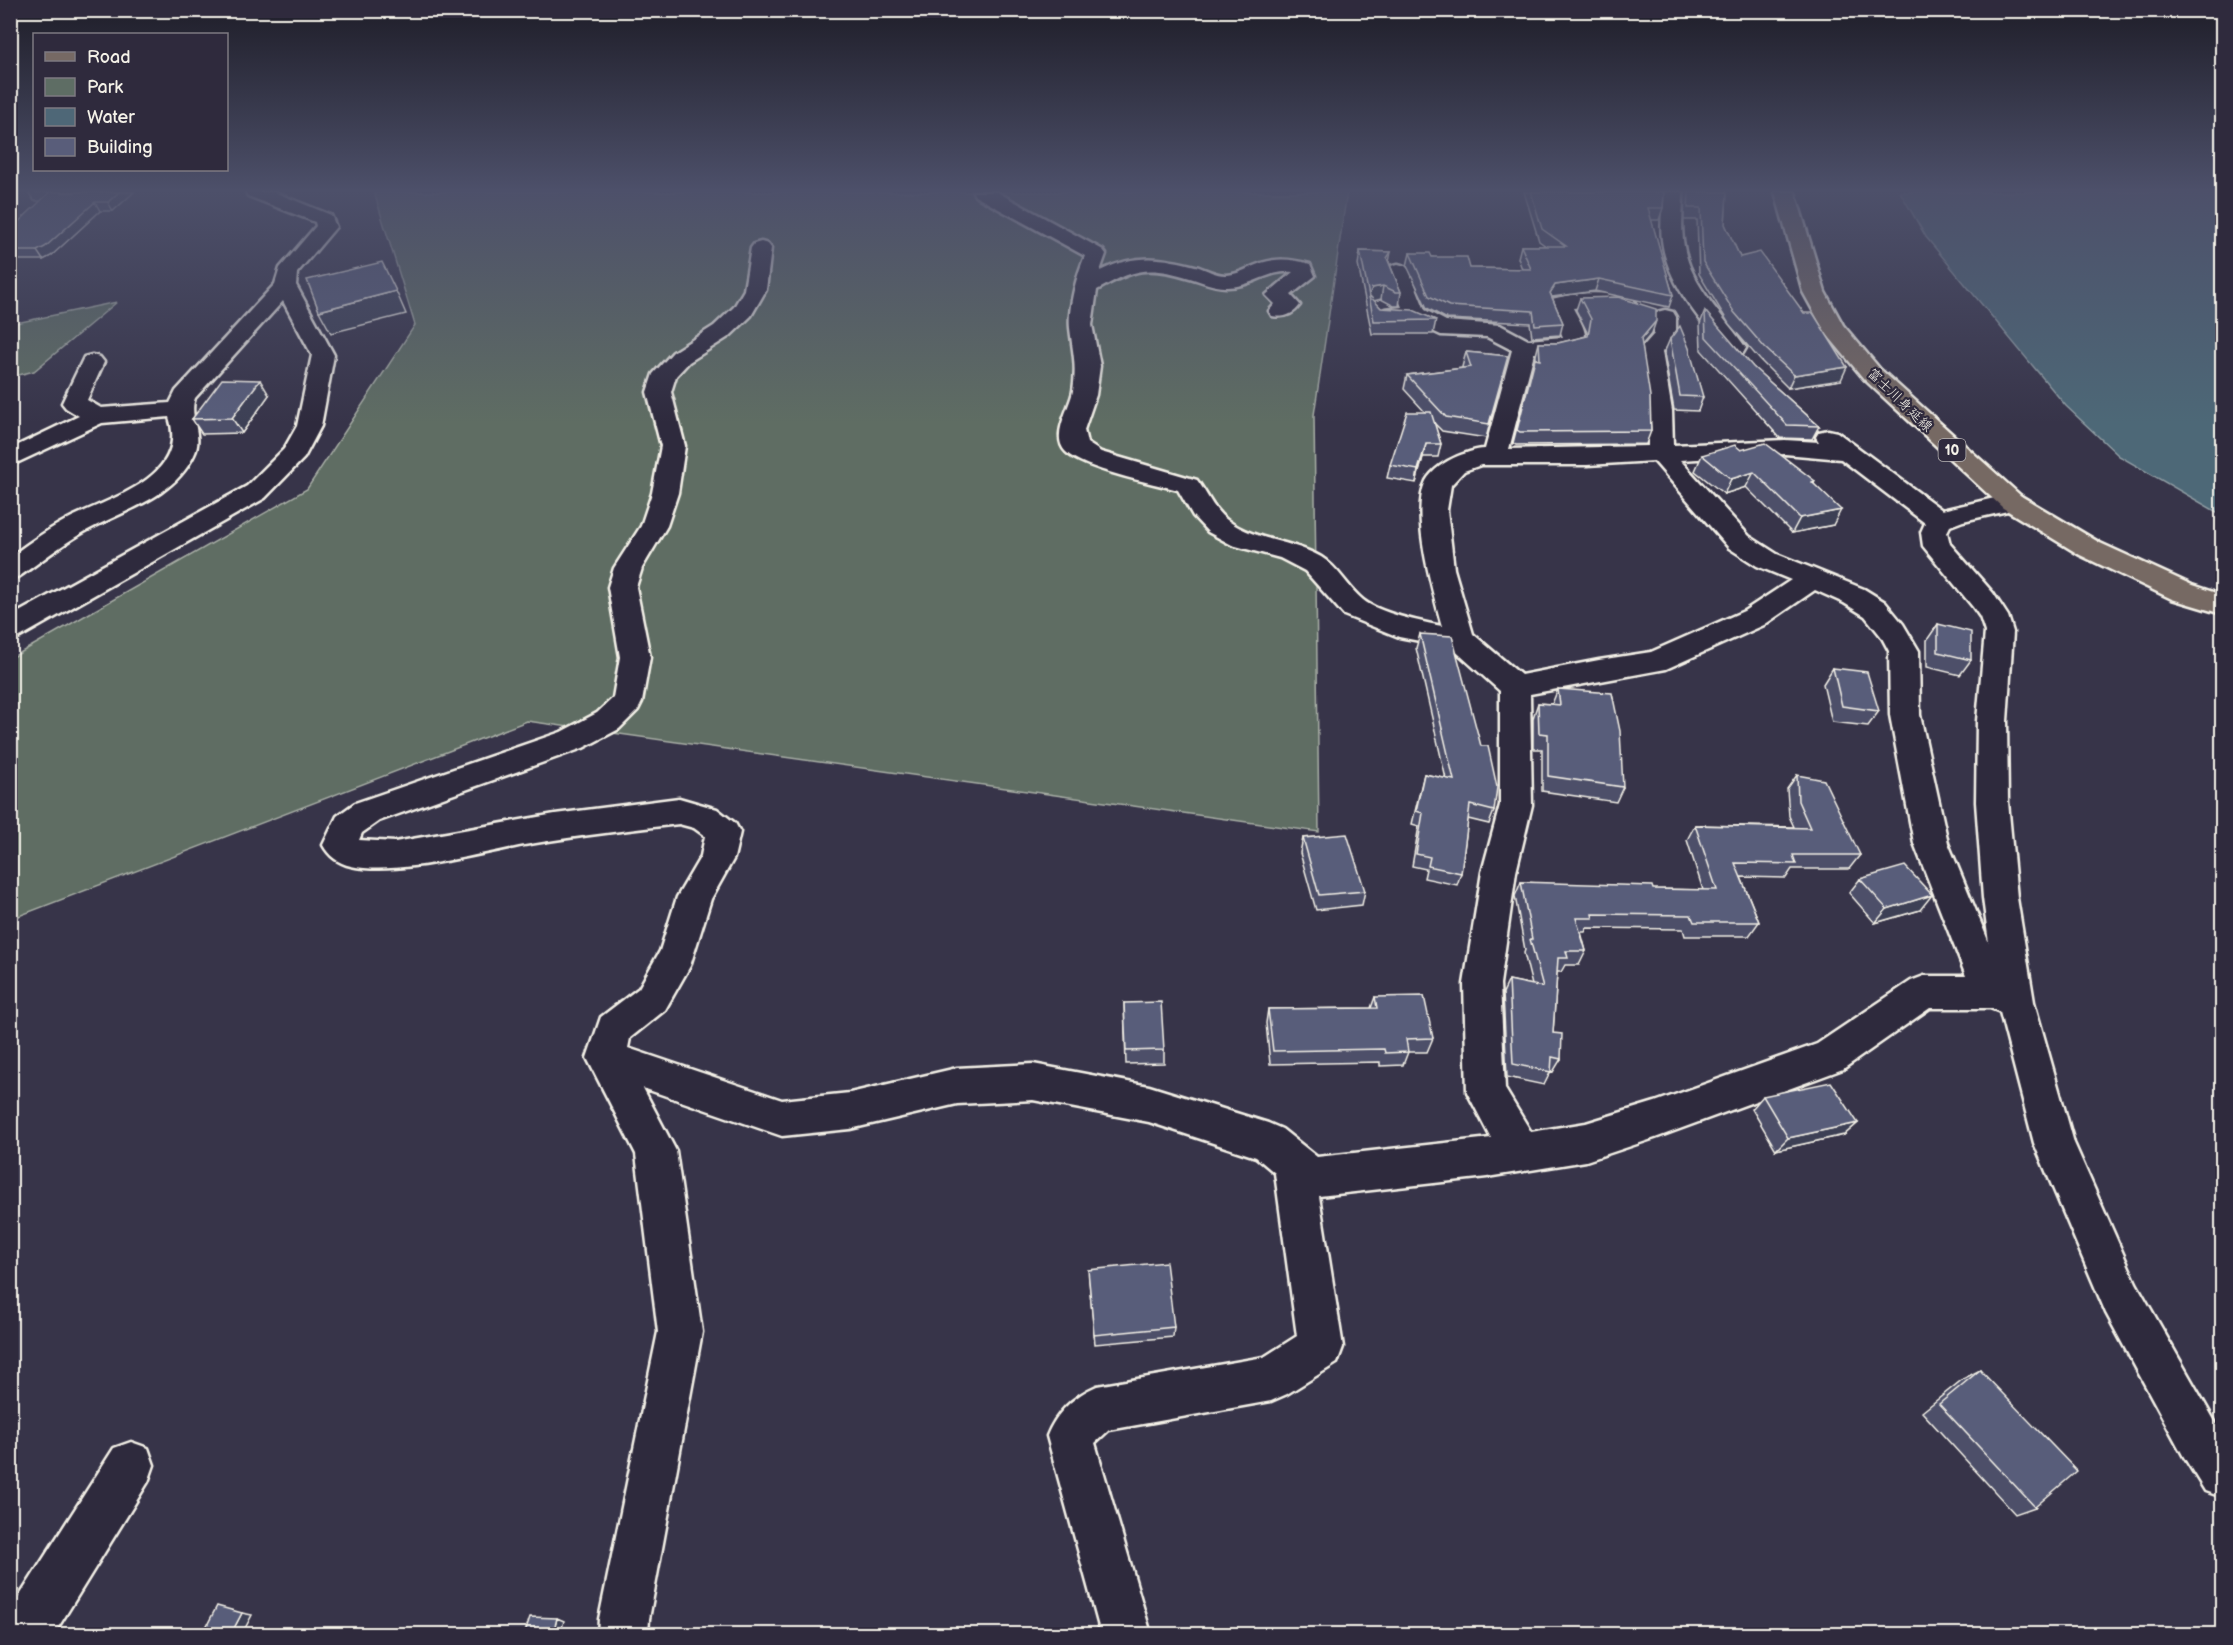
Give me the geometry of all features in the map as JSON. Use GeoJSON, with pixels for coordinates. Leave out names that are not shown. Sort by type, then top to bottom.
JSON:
{"type":"FeatureCollection","features":[{"type":"Feature","properties":{"kind":"main road","name":"富士川身延線"},"geometry":{"type":"LineString","coordinates":[[1807,269],[1814,292],[1833,327],[1872,374],[2012,502],[2090,549],[2182,592],[2223,605]]}},
{"type":"Feature","properties":{"kind":"street"},"geometry":{"type":"LineString","coordinates":[[10,570],[82,523],[123,506],[159,483],[183,453],[186,435],[178,409],[184,396],[285,285],[290,269]]}},
{"type":"Feature","properties":{"kind":"street"},"geometry":{"type":"LineString","coordinates":[[621,1629],[680,1332],[656,1151],[606,1058],[614,1029],[652,999],[677,955],[694,897],[717,858],[723,832],[705,818],[680,811],[555,828],[395,855],[352,854],[340,845],[349,825],[367,812],[572,740],[608,721],[627,702],[635,657],[622,587],[628,568],[654,526],[665,493],[673,446],[659,392],[665,374],[681,357],[722,331],[743,311],[755,290],[758,269]]}},
{"type":"Feature","properties":{"kind":"street"},"geometry":{"type":"LineString","coordinates":[[1090,269],[1081,325],[1088,366],[1084,395],[1071,430],[1075,447],[1092,457],[1188,485],[1202,510],[1217,526],[1241,539],[1290,552],[1315,565],[1354,608],[1409,630],[1460,639],[1515,687],[1516,805],[1499,872],[1482,984],[1486,1092],[1521,1152]]}},
{"type":"Feature","properties":{"kind":"street"},"geometry":{"type":"LineString","coordinates":[[1087,287],[1117,269]]}},
{"type":"Feature","properties":{"kind":"street"},"geometry":{"type":"LineString","coordinates":[[1181,269],[1227,282],[1240,279],[1261,269]]}},
{"type":"Feature","properties":{"kind":"street"},"geometry":{"type":"LineString","coordinates":[[1280,311],[1289,305],[1277,295],[1304,276],[1303,269]]}},
{"type":"Feature","properties":{"kind":"street"},"geometry":{"type":"LineString","coordinates":[[1682,269],[1708,316],[1748,362]]}},
{"type":"Feature","properties":{"kind":"street"},"geometry":{"type":"LineString","coordinates":[[1398,270],[1415,314]]}},
{"type":"Feature","properties":{"kind":"street"},"geometry":{"type":"LineString","coordinates":[[10,630],[256,492],[295,453],[309,426],[323,356],[285,285]]}},
{"type":"Feature","properties":{"kind":"street"},"geometry":{"type":"LineString","coordinates":[[1380,308],[1388,315],[1415,314],[1441,328],[1492,330],[1524,347],[1554,346],[1575,342],[1574,333],[1560,304],[1574,300],[1614,300],[1665,317],[1708,316]]}},
{"type":"Feature","properties":{"kind":"street"},"geometry":{"type":"LineString","coordinates":[[1665,317],[1665,335],[1650,351],[1660,411],[1661,454],[1739,542],[1767,560],[1854,596],[1875,609],[1893,630],[1904,651],[1905,715],[1931,843],[2003,997],[2054,1143],[2121,1298],[2200,1441],[2223,1474]]}},
{"type":"Feature","properties":{"kind":"street"},"geometry":{"type":"LineString","coordinates":[[1495,457],[1524,347]]}},
{"type":"Feature","properties":{"kind":"street"},"geometry":{"type":"LineString","coordinates":[[92,362],[74,403],[97,416]]}},
{"type":"Feature","properties":{"kind":"street"},"geometry":{"type":"LineString","coordinates":[[10,459],[97,416],[178,409]]}},
{"type":"Feature","properties":{"kind":"street"},"geometry":{"type":"LineString","coordinates":[[1810,421],[1846,452],[1940,520]]}},
{"type":"Feature","properties":{"kind":"street"},"geometry":{"type":"LineString","coordinates":[[1460,639],[1440,569],[1434,510],[1438,483],[1455,466],[1478,457],[1661,454],[1785,447],[1846,452]]}},
{"type":"Feature","properties":{"kind":"street"},"geometry":{"type":"LineString","coordinates":[[2003,997],[2000,898],[1992,802],[1992,721],[1999,632],[1994,616],[1983,600],[1937,546],[1934,532],[1940,520],[1956,514],[2012,502]]}},
{"type":"Feature","properties":{"kind":"street"},"geometry":{"type":"LineString","coordinates":[[1515,687],[1599,670],[1656,662],[1754,618],[1812,579]]}},
{"type":"Feature","properties":{"kind":"street"},"geometry":{"type":"LineString","coordinates":[[606,1058],[782,1118],[850,1111],[957,1086],[1033,1082],[1149,1104],[1268,1142],[1311,1177],[1586,1142],[1656,1120],[1830,1057],[1924,992],[2003,997]]}},
{"type":"Feature","properties":{"kind":"street"},"geometry":{"type":"LineString","coordinates":[[1126,1635],[1070,1436],[1097,1408],[1271,1378],[1321,1347],[1294,1163]]}},
{"type":"Feature","properties":{"kind":"street"},"geometry":{"type":"LineString","coordinates":[[25,1635],[130,1466]]}},
{"type":"Feature","properties":{"kind":"green space"},"geometry":{"type":"Polygon","coordinates":[[[398,269],[1336,269],[1314,415],[1319,832],[527,721],[11,919],[11,658],[307,489],[415,325],[398,269]]]}},
{"type":"Feature","properties":{"kind":"green space"},"geometry":{"type":"Polygon","coordinates":[[[117,302],[34,371],[11,377],[11,324],[117,302]]]}},
{"type":"Feature","properties":{"kind":"water"},"geometry":{"type":"Polygon","coordinates":[[[1952,269],[2222,269],[2222,515],[2119,456],[2066,406],[1952,269]]]}},
{"type":"Feature","properties":{"kind":"building"},"geometry":{"type":"Polygon","coordinates":[[[354,269],[385,269],[396,291],[319,311],[307,280],[354,269]]]}},
{"type":"Feature","properties":{"kind":"building"},"geometry":{"type":"Polygon","coordinates":[[[1364,269],[1391,269],[1401,292],[1383,286],[1372,288],[1369,295],[1381,308],[1413,310],[1436,320],[1374,321],[1364,269]]]}},
{"type":"Feature","properties":{"kind":"building"},"geometry":{"type":"Polygon","coordinates":[[[1417,269],[1665,269],[1673,295],[1599,279],[1555,285],[1550,293],[1563,323],[1535,325],[1533,311],[1449,306],[1429,296],[1417,269]]]}},
{"type":"Feature","properties":{"kind":"building"},"geometry":{"type":"Polygon","coordinates":[[[1707,269],[1772,269],[1804,313],[1813,313],[1847,367],[1794,375],[1765,348],[1734,312],[1707,269]]]}},
{"type":"Feature","properties":{"kind":"building"},"geometry":{"type":"Polygon","coordinates":[[[1618,297],[1656,309],[1656,321],[1641,339],[1650,396],[1651,431],[1520,432],[1517,430],[1535,359],[1540,360],[1539,343],[1558,343],[1588,336],[1591,319],[1580,298],[1618,297]]]}},
{"type":"Feature","properties":{"kind":"building"},"geometry":{"type":"Polygon","coordinates":[[[1705,311],[1753,367],[1819,426],[1787,425],[1706,337],[1705,311]]]}},
{"type":"Feature","properties":{"kind":"building"},"geometry":{"type":"Polygon","coordinates":[[[1680,326],[1703,397],[1680,396],[1670,339],[1680,326]]]}},
{"type":"Feature","properties":{"kind":"building"},"geometry":{"type":"Polygon","coordinates":[[[1466,352],[1508,356],[1489,424],[1446,417],[1407,375],[1471,367],[1466,352]]]}},
{"type":"Feature","properties":{"kind":"building"},"geometry":{"type":"Polygon","coordinates":[[[222,379],[260,380],[232,418],[192,419],[222,379]]]}},
{"type":"Feature","properties":{"kind":"building"},"geometry":{"type":"Polygon","coordinates":[[[1407,412],[1431,412],[1441,444],[1426,444],[1418,470],[1390,465],[1407,412]]]}},
{"type":"Feature","properties":{"kind":"building"},"geometry":{"type":"Polygon","coordinates":[[[1765,443],[1815,481],[1812,482],[1841,510],[1800,518],[1754,472],[1731,479],[1702,455],[1735,445],[1741,450],[1765,443]]]}},
{"type":"Feature","properties":{"kind":"building"},"geometry":{"type":"Polygon","coordinates":[[[1938,624],[1971,632],[1971,660],[1938,652],[1938,624]]]}},
{"type":"Feature","properties":{"kind":"building"},"geometry":{"type":"Polygon","coordinates":[[[1420,634],[1452,636],[1481,746],[1488,746],[1497,787],[1494,811],[1470,805],[1461,873],[1428,866],[1430,857],[1416,854],[1423,813],[1416,811],[1424,774],[1454,780],[1420,634]]]}},
{"type":"Feature","properties":{"kind":"building"},"geometry":{"type":"Polygon","coordinates":[[[1833,668],[1867,672],[1879,711],[1842,706],[1833,668]]]}},
{"type":"Feature","properties":{"kind":"building"},"geometry":{"type":"Polygon","coordinates":[[[1558,689],[1612,693],[1620,731],[1623,787],[1548,776],[1548,734],[1539,733],[1538,703],[1560,705],[1558,689]]]}},
{"type":"Feature","properties":{"kind":"building"},"geometry":{"type":"Polygon","coordinates":[[[1797,775],[1824,780],[1860,855],[1793,855],[1796,864],[1735,863],[1759,922],[1694,922],[1691,915],[1592,914],[1593,918],[1576,918],[1586,951],[1566,951],[1568,958],[1558,958],[1553,1033],[1562,1034],[1561,1059],[1552,1057],[1551,1072],[1513,1064],[1509,980],[1543,987],[1530,939],[1532,939],[1521,882],[1717,890],[1695,825],[1810,828],[1798,801],[1797,775]]]}},
{"type":"Feature","properties":{"kind":"building"},"geometry":{"type":"Polygon","coordinates":[[[1347,834],[1365,891],[1319,895],[1303,838],[1347,834]]]}},
{"type":"Feature","properties":{"kind":"building"},"geometry":{"type":"Polygon","coordinates":[[[1905,866],[1932,895],[1887,909],[1860,879],[1905,866]]]}},
{"type":"Feature","properties":{"kind":"building"},"geometry":{"type":"Polygon","coordinates":[[[1424,996],[1433,1038],[1406,1039],[1408,1052],[1385,1053],[1384,1049],[1273,1051],[1268,1009],[1377,1008],[1375,997],[1424,996]]]}},
{"type":"Feature","properties":{"kind":"building"},"geometry":{"type":"Polygon","coordinates":[[[1161,1002],[1164,1050],[1126,1051],[1124,1003],[1161,1002]]]}},
{"type":"Feature","properties":{"kind":"building"},"geometry":{"type":"Polygon","coordinates":[[[1831,1082],[1858,1123],[1788,1138],[1763,1096],[1831,1082]]]}},
{"type":"Feature","properties":{"kind":"building"},"geometry":{"type":"Polygon","coordinates":[[[1166,1262],[1174,1327],[1094,1335],[1088,1270],[1166,1262]]]}},
{"type":"Feature","properties":{"kind":"building"},"geometry":{"type":"Polygon","coordinates":[[[1980,1370],[2077,1471],[2035,1507],[1939,1404],[1980,1370]]]}},
{"type":"Feature","properties":{"kind":"building"},"geometry":{"type":"Polygon","coordinates":[[[217,1606],[242,1613],[232,1632],[270,1635],[202,1635],[217,1606]]]}},
{"type":"Feature","properties":{"kind":"building"},"geometry":{"type":"Polygon","coordinates":[[[530,1617],[557,1618],[553,1635],[524,1635],[530,1617]]]}}]}
